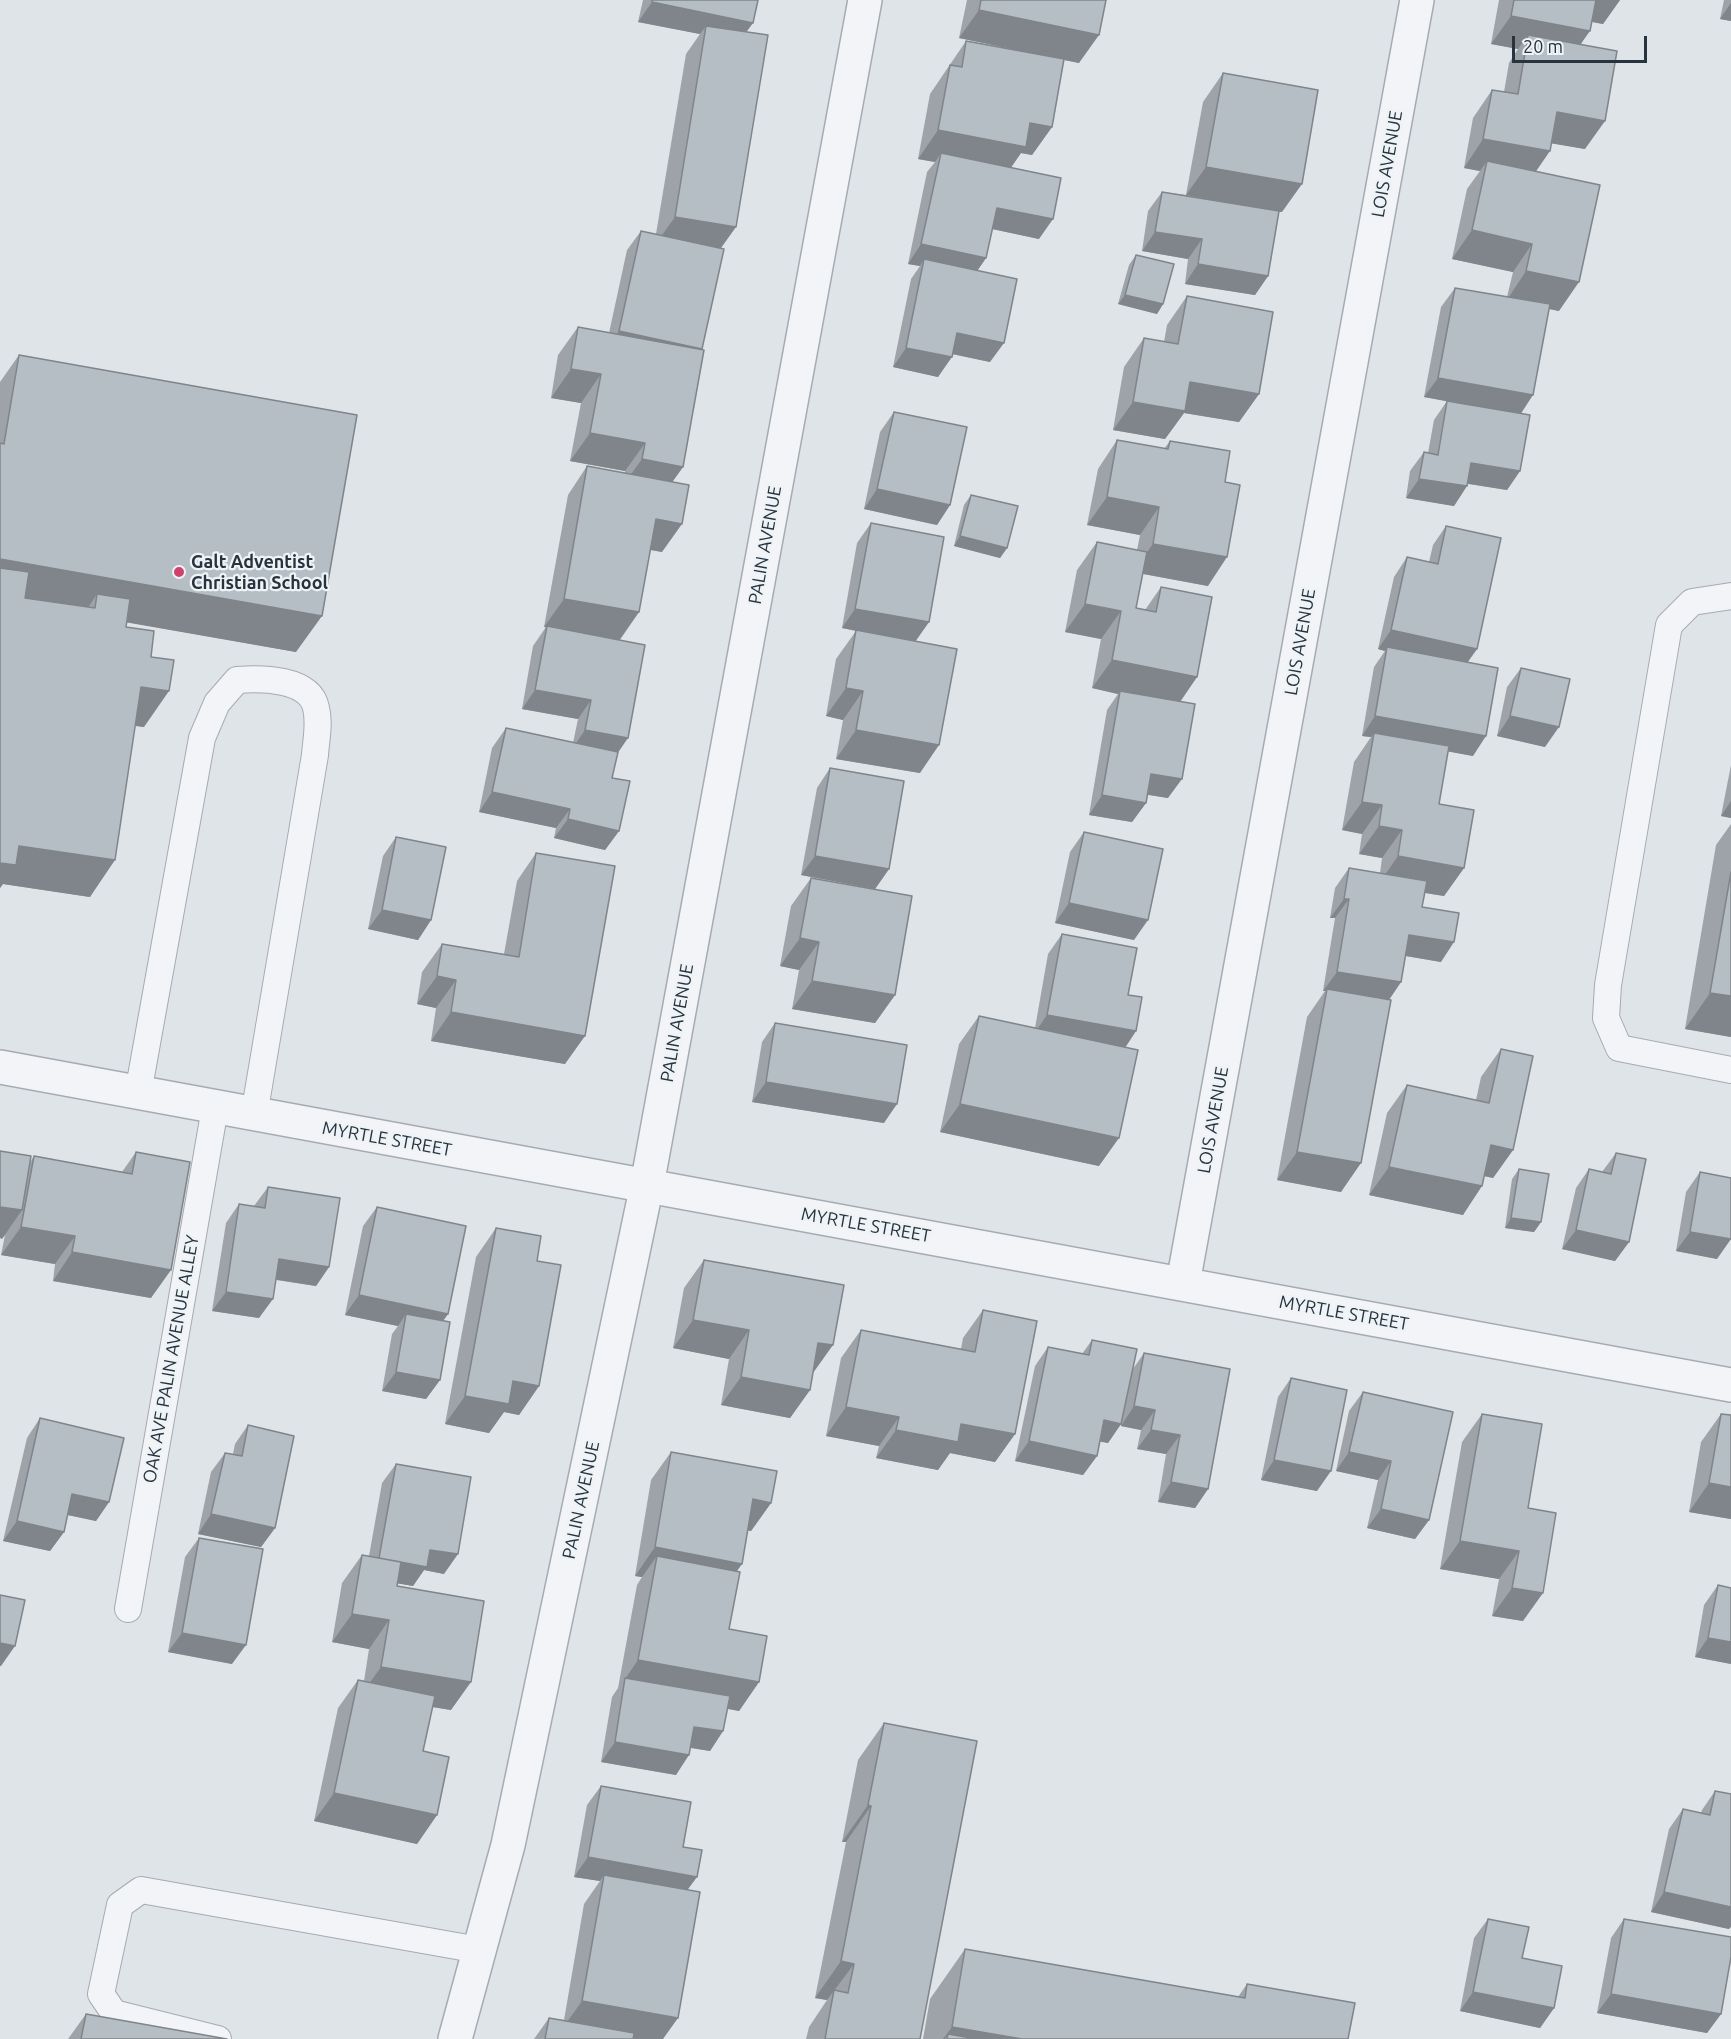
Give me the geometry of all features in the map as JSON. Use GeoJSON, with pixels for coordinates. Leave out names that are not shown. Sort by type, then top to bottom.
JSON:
{"type":"FeatureCollection","features":[{"type":"Feature","properties":{"kind":"street","name":"PALIN AVENUE"},"geometry":{"type":"LineString","coordinates":[[455,2039],[508,1845],[647,1185],[865,0]]}},
{"type":"Feature","properties":{"kind":"street","name":"LOIS AVENUE"},"geometry":{"type":"LineString","coordinates":[[1183,1283],[1417,0]]}},
{"type":"Feature","properties":{"kind":"street","name":"MYRTLE STREET"},"geometry":{"type":"LineString","coordinates":[[0,1067],[1731,1385]]}},
{"type":"Feature","properties":{"kind":"lane"},"geometry":{"type":"LineString","coordinates":[[1731,596],[1692,602],[1669,625],[1608,985],[1606,1018],[1619,1048],[1731,1070]]}},
{"type":"Feature","properties":{"kind":"lane"},"geometry":{"type":"LineString","coordinates":[[138,1093],[201,738],[217,703],[237,680],[258,678],[284,683],[305,691],[316,706],[317,725],[313,766],[254,1115]]}},
{"type":"Feature","properties":{"kind":"lane","name":"OAK AVE PALIN AVENUE ALLEY"},"geometry":{"type":"LineString","coordinates":[[128,1609],[214,1108]]}},
{"type":"Feature","properties":{"kind":"lane"},"geometry":{"type":"LineString","coordinates":[[218,2039],[114,2013],[101,1994],[120,1905],[141,1890],[479,1950]]}},
{"type":"Feature","properties":{"kind":"building"},"geometry":{"type":"Polygon","coordinates":[[[652,0],[758,0],[753,23],[652,2],[652,0]]]}},
{"type":"Feature","properties":{"kind":"building"},"geometry":{"type":"Polygon","coordinates":[[[981,0],[1106,0],[1099,35],[979,10],[981,0]]]}},
{"type":"Feature","properties":{"kind":"building"},"geometry":{"type":"Polygon","coordinates":[[[1514,0],[1596,0],[1590,31],[1511,16],[1514,0]]]}},
{"type":"Feature","properties":{"kind":"building"},"geometry":{"type":"Polygon","coordinates":[[[706,26],[768,35],[736,227],[675,217],[706,26]]]}},
{"type":"Feature","properties":{"kind":"building"},"geometry":{"type":"Polygon","coordinates":[[[1528,35],[1617,51],[1605,121],[1557,112],[1550,151],[1483,139],[1492,90],[1518,94],[1528,35]]]}},
{"type":"Feature","properties":{"kind":"building"},"geometry":{"type":"Polygon","coordinates":[[[966,41],[1064,59],[1052,127],[1030,123],[1026,147],[938,130],[950,65],[962,67],[966,41]]]}},
{"type":"Feature","properties":{"kind":"building"},"geometry":{"type":"Polygon","coordinates":[[[1223,73],[1318,90],[1302,184],[1206,167],[1223,73]]]}},
{"type":"Feature","properties":{"kind":"building"},"geometry":{"type":"Polygon","coordinates":[[[941,153],[1061,178],[1053,219],[997,208],[986,258],[921,244],[941,153]]]}},
{"type":"Feature","properties":{"kind":"building"},"geometry":{"type":"Polygon","coordinates":[[[1487,161],[1600,185],[1579,282],[1526,271],[1532,244],[1472,230],[1487,161]]]}},
{"type":"Feature","properties":{"kind":"building"},"geometry":{"type":"Polygon","coordinates":[[[1162,192],[1279,211],[1268,276],[1198,264],[1202,239],[1155,232],[1162,192]]]}},
{"type":"Feature","properties":{"kind":"building"},"geometry":{"type":"Polygon","coordinates":[[[641,231],[724,249],[702,349],[619,331],[641,231]]]}},
{"type":"Feature","properties":{"kind":"building"},"geometry":{"type":"Polygon","coordinates":[[[1136,255],[1174,264],[1163,304],[1125,295],[1136,255]]]}},
{"type":"Feature","properties":{"kind":"building"},"geometry":{"type":"Polygon","coordinates":[[[924,259],[1017,279],[1004,343],[957,333],[952,357],[906,348],[924,259]]]}},
{"type":"Feature","properties":{"kind":"building"},"geometry":{"type":"Polygon","coordinates":[[[1455,288],[1550,304],[1533,395],[1438,378],[1455,288]]]}},
{"type":"Feature","properties":{"kind":"building"},"geometry":{"type":"Polygon","coordinates":[[[1187,296],[1273,312],[1259,394],[1190,382],[1185,411],[1133,402],[1144,338],[1178,344],[1187,296]]]}},
{"type":"Feature","properties":{"kind":"building"},"geometry":{"type":"Polygon","coordinates":[[[578,327],[704,350],[683,467],[642,459],[645,443],[590,433],[601,374],[571,369],[578,327]]]}},
{"type":"Feature","properties":{"kind":"building"},"geometry":{"type":"Polygon","coordinates":[[[19,355],[357,415],[322,616],[0,559],[0,443],[4,444],[19,355]]]}},
{"type":"Feature","properties":{"kind":"building"},"geometry":{"type":"Polygon","coordinates":[[[1447,401],[1530,415],[1520,471],[1471,463],[1467,486],[1419,479],[1424,452],[1438,455],[1447,401]]]}},
{"type":"Feature","properties":{"kind":"building"},"geometry":{"type":"Polygon","coordinates":[[[894,412],[967,427],[950,505],[877,489],[894,412]]]}},
{"type":"Feature","properties":{"kind":"building"},"geometry":{"type":"Polygon","coordinates":[[[1117,440],[1168,449],[1170,441],[1230,451],[1225,482],[1240,485],[1227,557],[1153,544],[1159,507],[1107,497],[1117,440]]]}},
{"type":"Feature","properties":{"kind":"building"},"geometry":{"type":"Polygon","coordinates":[[[587,466],[689,485],[682,524],[656,519],[639,612],[564,599],[587,466]]]}},
{"type":"Feature","properties":{"kind":"building"},"geometry":{"type":"Polygon","coordinates":[[[971,495],[1018,506],[1007,548],[960,536],[971,495]]]}},
{"type":"Feature","properties":{"kind":"building"},"geometry":{"type":"Polygon","coordinates":[[[871,523],[944,537],[929,622],[855,609],[871,523]]]}},
{"type":"Feature","properties":{"kind":"building"},"geometry":{"type":"Polygon","coordinates":[[[1446,526],[1501,538],[1477,649],[1391,630],[1407,557],[1438,564],[1446,526]]]}},
{"type":"Feature","properties":{"kind":"building"},"geometry":{"type":"Polygon","coordinates":[[[1097,542],[1147,552],[1136,608],[1156,612],[1161,587],[1212,597],[1197,677],[1112,660],[1121,611],[1085,604],[1097,542]]]}},
{"type":"Feature","properties":{"kind":"building"},"geometry":{"type":"Polygon","coordinates":[[[0,568],[29,572],[25,598],[95,608],[97,594],[130,599],[126,627],[154,631],[151,657],[174,660],[169,691],[141,687],[115,860],[19,846],[16,865],[0,863],[0,568]]]}},
{"type":"Feature","properties":{"kind":"building"},"geometry":{"type":"Polygon","coordinates":[[[547,626],[645,645],[628,738],[585,730],[591,700],[535,690],[547,626]]]}},
{"type":"Feature","properties":{"kind":"building"},"geometry":{"type":"Polygon","coordinates":[[[856,630],[957,649],[939,745],[856,730],[863,691],[846,688],[856,630]]]}},
{"type":"Feature","properties":{"kind":"building"},"geometry":{"type":"Polygon","coordinates":[[[1387,647],[1498,668],[1486,736],[1375,716],[1387,647]]]}},
{"type":"Feature","properties":{"kind":"building"},"geometry":{"type":"Polygon","coordinates":[[[1521,668],[1570,679],[1559,727],[1510,716],[1521,668]]]}},
{"type":"Feature","properties":{"kind":"building"},"geometry":{"type":"Polygon","coordinates":[[[1120,691],[1195,704],[1182,779],[1151,774],[1146,803],[1102,795],[1120,691]]]}},
{"type":"Feature","properties":{"kind":"building"},"geometry":{"type":"Polygon","coordinates":[[[506,728],[618,752],[612,778],[630,781],[619,831],[568,819],[570,809],[492,792],[506,728]]]}},
{"type":"Feature","properties":{"kind":"building"},"geometry":{"type":"Polygon","coordinates":[[[1374,733],[1449,746],[1439,804],[1474,810],[1464,868],[1398,856],[1402,830],[1379,826],[1382,805],[1362,802],[1374,733]]]}},
{"type":"Feature","properties":{"kind":"building"},"geometry":{"type":"Polygon","coordinates":[[[830,768],[904,781],[889,869],[815,856],[830,768]]]}},
{"type":"Feature","properties":{"kind":"building"},"geometry":{"type":"Polygon","coordinates":[[[1084,832],[1163,849],[1148,920],[1069,903],[1084,832]]]}},
{"type":"Feature","properties":{"kind":"building"},"geometry":{"type":"Polygon","coordinates":[[[396,837],[446,847],[431,920],[382,910],[396,837]]]}},
{"type":"Feature","properties":{"kind":"building"},"geometry":{"type":"Polygon","coordinates":[[[536,853],[615,866],[585,1036],[451,1012],[456,980],[437,976],[442,944],[519,957],[536,853]]]}},
{"type":"Feature","properties":{"kind":"building"},"geometry":{"type":"Polygon","coordinates":[[[1349,868],[1427,881],[1422,907],[1459,913],[1454,942],[1409,935],[1401,982],[1337,972],[1349,899],[1344,899],[1349,868]]]}},
{"type":"Feature","properties":{"kind":"building"},"geometry":{"type":"Polygon","coordinates":[[[1731,872],[1731,996],[1710,993],[1731,872]]]}},
{"type":"Feature","properties":{"kind":"building"},"geometry":{"type":"Polygon","coordinates":[[[811,878],[912,896],[895,995],[812,981],[819,942],[800,938],[811,878]]]}},
{"type":"Feature","properties":{"kind":"building"},"geometry":{"type":"Polygon","coordinates":[[[1062,934],[1137,948],[1128,995],[1142,997],[1136,1031],[1047,1015],[1062,934]]]}},
{"type":"Feature","properties":{"kind":"building"},"geometry":{"type":"Polygon","coordinates":[[[1327,989],[1391,1000],[1361,1163],[1297,1152],[1327,989]]]}},
{"type":"Feature","properties":{"kind":"building"},"geometry":{"type":"Polygon","coordinates":[[[979,1016],[1138,1050],[1119,1138],[960,1104],[979,1016]]]}},
{"type":"Feature","properties":{"kind":"building"},"geometry":{"type":"Polygon","coordinates":[[[775,1023],[907,1045],[897,1104],[766,1082],[775,1023]]]}},
{"type":"Feature","properties":{"kind":"building"},"geometry":{"type":"Polygon","coordinates":[[[1501,1049],[1533,1056],[1513,1150],[1491,1145],[1482,1186],[1389,1167],[1407,1085],[1489,1103],[1501,1049]]]}},
{"type":"Feature","properties":{"kind":"building"},"geometry":{"type":"Polygon","coordinates":[[[0,1151],[31,1156],[22,1210],[0,1207],[0,1151]]]}},
{"type":"Feature","properties":{"kind":"building"},"geometry":{"type":"Polygon","coordinates":[[[136,1152],[190,1162],[171,1270],[72,1252],[75,1236],[21,1227],[34,1156],[132,1174],[136,1152]]]}},
{"type":"Feature","properties":{"kind":"building"},"geometry":{"type":"Polygon","coordinates":[[[1616,1153],[1646,1159],[1629,1242],[1576,1230],[1589,1169],[1611,1174],[1616,1153]]]}},
{"type":"Feature","properties":{"kind":"building"},"geometry":{"type":"Polygon","coordinates":[[[1519,1169],[1549,1174],[1541,1222],[1511,1218],[1519,1169]]]}},
{"type":"Feature","properties":{"kind":"building"},"geometry":{"type":"Polygon","coordinates":[[[1700,1172],[1731,1178],[1731,1239],[1690,1232],[1700,1172]]]}},
{"type":"Feature","properties":{"kind":"building"},"geometry":{"type":"Polygon","coordinates":[[[268,1187],[340,1198],[329,1267],[279,1259],[273,1299],[226,1292],[239,1204],[265,1208],[268,1187]]]}},
{"type":"Feature","properties":{"kind":"building"},"geometry":{"type":"Polygon","coordinates":[[[377,1207],[466,1226],[448,1314],[359,1295],[377,1207]]]}},
{"type":"Feature","properties":{"kind":"building"},"geometry":{"type":"Polygon","coordinates":[[[496,1228],[541,1236],[537,1261],[561,1265],[539,1386],[513,1381],[509,1404],[465,1396],[496,1228]]]}},
{"type":"Feature","properties":{"kind":"building"},"geometry":{"type":"Polygon","coordinates":[[[704,1260],[844,1285],[833,1345],[818,1343],[810,1390],[741,1377],[749,1330],[693,1320],[704,1260]]]}},
{"type":"Feature","properties":{"kind":"building"},"geometry":{"type":"Polygon","coordinates":[[[983,1310],[1037,1321],[1015,1434],[961,1424],[958,1442],[896,1430],[899,1417],[846,1407],[861,1330],[975,1352],[983,1310]]]}},
{"type":"Feature","properties":{"kind":"building"},"geometry":{"type":"Polygon","coordinates":[[[406,1314],[450,1322],[440,1380],[396,1372],[406,1314]]]}},
{"type":"Feature","properties":{"kind":"building"},"geometry":{"type":"Polygon","coordinates":[[[1092,1340],[1137,1349],[1121,1424],[1104,1420],[1097,1456],[1029,1441],[1048,1347],[1089,1355],[1092,1340]]]}},
{"type":"Feature","properties":{"kind":"building"},"geometry":{"type":"Polygon","coordinates":[[[1144,1353],[1230,1369],[1208,1489],[1171,1482],[1180,1435],[1151,1430],[1155,1410],[1134,1406],[1144,1353]]]}},
{"type":"Feature","properties":{"kind":"building"},"geometry":{"type":"Polygon","coordinates":[[[1291,1378],[1347,1390],[1331,1471],[1274,1460],[1291,1378]]]}},
{"type":"Feature","properties":{"kind":"building"},"geometry":{"type":"Polygon","coordinates":[[[1363,1392],[1453,1412],[1429,1520],[1381,1509],[1391,1461],[1349,1452],[1363,1392]]]}},
{"type":"Feature","properties":{"kind":"building"},"geometry":{"type":"Polygon","coordinates":[[[1482,1414],[1542,1424],[1528,1508],[1556,1513],[1543,1593],[1512,1588],[1519,1551],[1460,1541],[1482,1414]]]}},
{"type":"Feature","properties":{"kind":"building"},"geometry":{"type":"Polygon","coordinates":[[[1721,1414],[1731,1415],[1731,1487],[1709,1483],[1721,1414]]]}},
{"type":"Feature","properties":{"kind":"building"},"geometry":{"type":"Polygon","coordinates":[[[40,1418],[124,1438],[109,1502],[72,1494],[64,1532],[17,1521],[40,1418]]]}},
{"type":"Feature","properties":{"kind":"building"},"geometry":{"type":"Polygon","coordinates":[[[248,1425],[294,1436],[275,1528],[211,1514],[225,1453],[242,1456],[248,1425]]]}},
{"type":"Feature","properties":{"kind":"building"},"geometry":{"type":"Polygon","coordinates":[[[671,1452],[777,1471],[771,1503],[753,1499],[742,1564],[655,1547],[671,1452]]]}},
{"type":"Feature","properties":{"kind":"building"},"geometry":{"type":"Polygon","coordinates":[[[396,1464],[471,1477],[458,1554],[430,1550],[427,1567],[379,1558],[396,1464]]]}},
{"type":"Feature","properties":{"kind":"building"},"geometry":{"type":"Polygon","coordinates":[[[199,1538],[263,1549],[246,1645],[182,1633],[199,1538]]]}},
{"type":"Feature","properties":{"kind":"building"},"geometry":{"type":"Polygon","coordinates":[[[362,1555],[401,1562],[397,1586],[484,1601],[471,1682],[381,1667],[389,1620],[352,1614],[362,1555]]]}},
{"type":"Feature","properties":{"kind":"building"},"geometry":{"type":"Polygon","coordinates":[[[657,1556],[740,1572],[729,1629],[767,1636],[759,1682],[638,1660],[657,1556]]]}},
{"type":"Feature","properties":{"kind":"building"},"geometry":{"type":"Polygon","coordinates":[[[1718,1585],[1731,1588],[1731,1642],[1708,1638],[1718,1585]]]}},
{"type":"Feature","properties":{"kind":"building"},"geometry":{"type":"Polygon","coordinates":[[[0,1595],[25,1600],[15,1646],[0,1643],[0,1595]]]}},
{"type":"Feature","properties":{"kind":"building"},"geometry":{"type":"Polygon","coordinates":[[[625,1678],[730,1696],[723,1731],[694,1727],[689,1755],[615,1742],[625,1678]]]}},
{"type":"Feature","properties":{"kind":"building"},"geometry":{"type":"Polygon","coordinates":[[[358,1680],[435,1696],[423,1751],[449,1757],[437,1815],[334,1793],[358,1680]]]}},
{"type":"Feature","properties":{"kind":"building"},"geometry":{"type":"Polygon","coordinates":[[[884,1723],[977,1741],[920,2039],[825,2039],[834,1990],[848,1993],[854,1964],[841,1961],[871,1806],[868,1805],[884,1723]]]}},
{"type":"Feature","properties":{"kind":"building"},"geometry":{"type":"Polygon","coordinates":[[[601,1786],[691,1802],[683,1847],[702,1850],[697,1877],[588,1857],[601,1786]]]}},
{"type":"Feature","properties":{"kind":"building"},"geometry":{"type":"Polygon","coordinates":[[[1715,1791],[1731,1794],[1731,1907],[1664,1892],[1683,1809],[1710,1815],[1715,1791]]]}},
{"type":"Feature","properties":{"kind":"building"},"geometry":{"type":"Polygon","coordinates":[[[604,1875],[700,1892],[678,2018],[582,2001],[604,1875]]]}},
{"type":"Feature","properties":{"kind":"building"},"geometry":{"type":"Polygon","coordinates":[[[1488,1919],[1529,1927],[1522,1958],[1562,1966],[1554,2008],[1473,1992],[1488,1919]]]}},
{"type":"Feature","properties":{"kind":"building"},"geometry":{"type":"Polygon","coordinates":[[[1624,1919],[1731,1937],[1731,1957],[1721,2014],[1611,1994],[1624,1919]]]}},
{"type":"Feature","properties":{"kind":"building"},"geometry":{"type":"Polygon","coordinates":[[[965,1949],[1245,1998],[1247,1984],[1355,2003],[1348,2039],[1022,2039],[952,2027],[965,1949]]]}},
{"type":"Feature","properties":{"kind":"building"},"geometry":{"type":"Polygon","coordinates":[[[86,2014],[227,2039],[81,2039],[86,2014]]]}},
{"type":"Feature","properties":{"kind":"building"},"geometry":{"type":"Polygon","coordinates":[[[549,2018],[634,2033],[633,2039],[545,2039],[549,2018]]]}},
{"type":"Feature","properties":{"kind":"building"},"geometry":{"type":"Polygon","coordinates":[[[948,2034],[976,2039],[947,2039],[948,2034]]]}},
{"type":"Feature","properties":{"kind":"place","name":"Galt Adventist Christian School"},"geometry":{"type":"Point","coordinates":[179,572]}}]}
